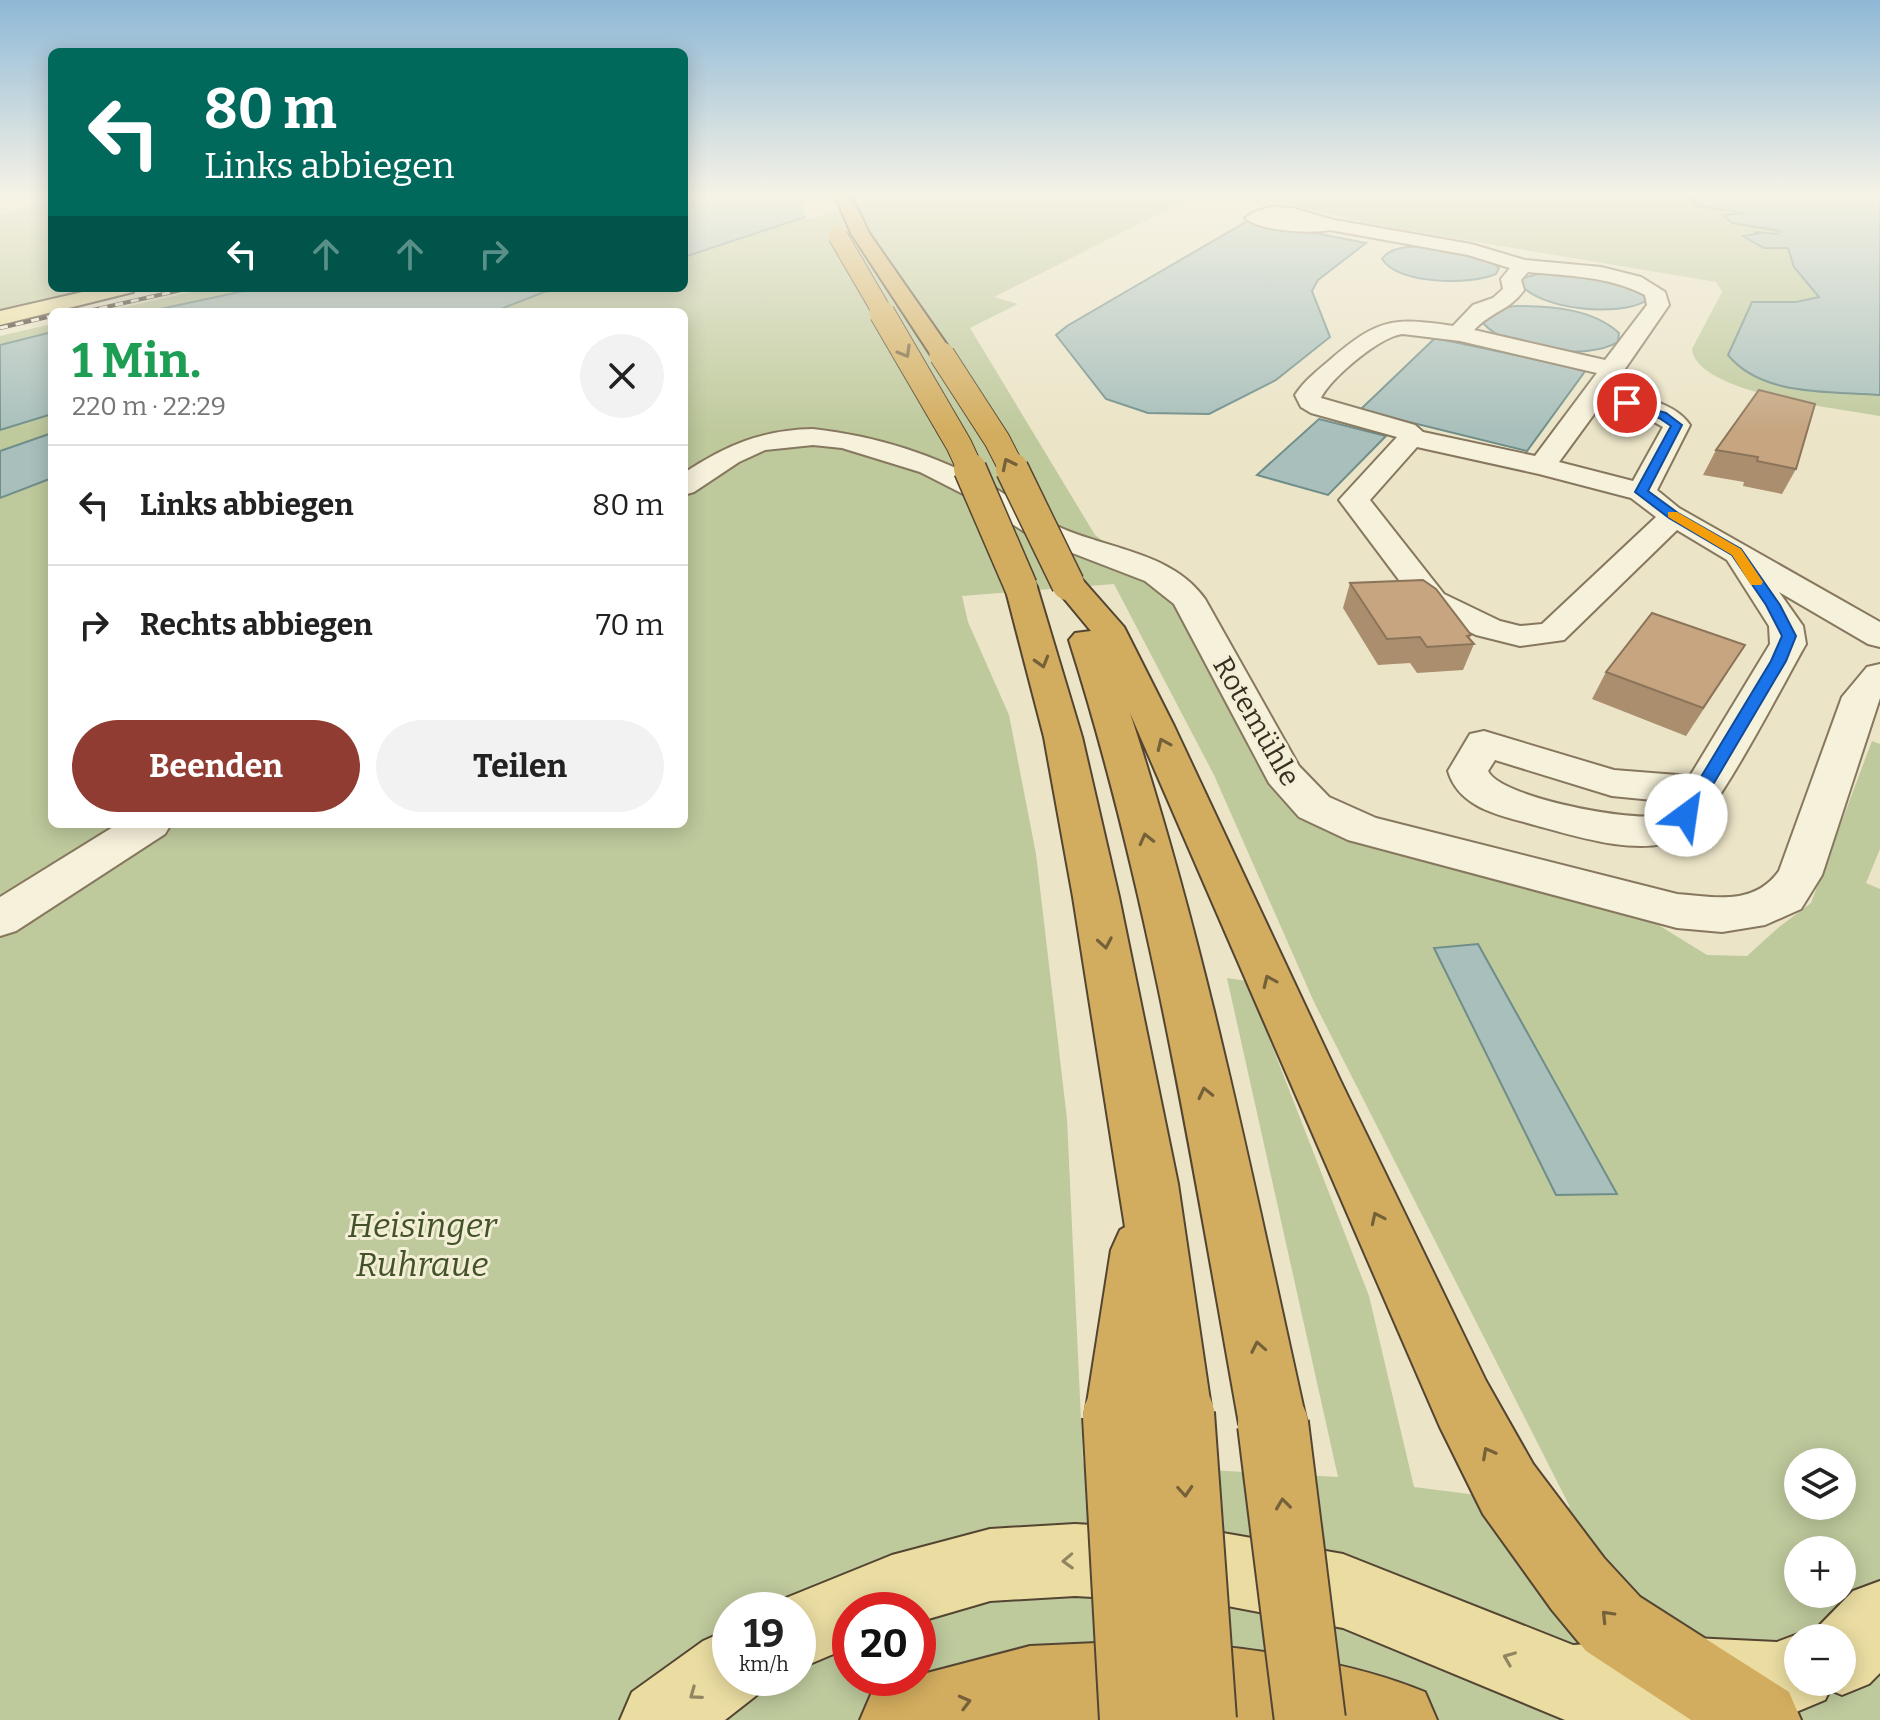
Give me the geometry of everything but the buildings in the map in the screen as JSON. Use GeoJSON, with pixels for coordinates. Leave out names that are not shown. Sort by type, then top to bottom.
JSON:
{"type":"FeatureCollection","features":[{"type":"Feature","properties":{"kind":"highway"},"geometry":{"type":"LineString","coordinates":[[860,273],[1044,585],[1119,731],[1226,1186],[1273,1424],[1310,1720]]}},
{"type":"Feature","properties":{"kind":"highway"},"geometry":{"type":"LineString","coordinates":[[887,273],[997,440],[1044,585],[1063,737],[1149,1184],[1149,1415],[1135,1720]]}},
{"type":"Feature","properties":{"kind":"highway"},"geometry":{"type":"LineString","coordinates":[[1044,585],[1107,627],[1155,726],[1314,1082],[1463,1404],[1501,1477],[1578,1584],[1679,1698],[1761,1720]]}},
{"type":"Feature","properties":{"kind":"highway"},"geometry":{"type":"LineString","coordinates":[[1149,1415],[1201,1720]]}},
{"type":"Feature","properties":{"kind":"highway"},"geometry":{"type":"LineString","coordinates":[[900,1720],[1030,1685],[1164,1679],[1257,1689],[1344,1704],[1397,1720]]}},
{"type":"Feature","properties":{"kind":"main road"},"geometry":{"type":"LineString","coordinates":[[0,318],[109,292]]}},
{"type":"Feature","properties":{"kind":"main road"},"geometry":{"type":"LineString","coordinates":[[816,1624],[892,1592],[990,1565],[1075,1560],[1217,1568],[1343,1591],[1573,1684],[1679,1698],[1784,1678]]}},
{"type":"Feature","properties":{"kind":"main road"},"geometry":{"type":"LineString","coordinates":[[1856,1643],[1880,1618]]}},
{"type":"Feature","properties":{"kind":"main road"},"geometry":{"type":"LineString","coordinates":[[660,1720],[712,1681]]}},
{"type":"Feature","properties":{"kind":"lane"},"geometry":{"type":"LineString","coordinates":[[1457,335],[1481,310],[1501,303],[1514,290],[1511,279],[1516,273]]}},
{"type":"Feature","properties":{"kind":"lane"},"geometry":{"type":"LineString","coordinates":[[1542,466],[1658,305],[1655,292],[1634,281],[1602,273]]}},
{"type":"Feature","properties":{"kind":"lane"},"geometry":{"type":"LineString","coordinates":[[1611,369],[1457,335],[1411,327],[1388,328],[1307,395],[1310,402],[1320,408],[1406,431],[1411,438],[1542,466],[1641,492],[1674,516],[1880,637]]}},
{"type":"Feature","properties":{"kind":"lane"},"geometry":{"type":"LineString","coordinates":[[1593,398],[1640,407],[1677,425],[1641,492]]}},
{"type":"Feature","properties":{"kind":"lane","name":"Rotemühle"},"geometry":{"type":"LineString","coordinates":[[688,484],[747,447],[788,438],[848,442],[930,467],[981,492],[1048,533],[1139,563],[1177,586],[1188,599],[1283,774],[1295,790],[1328,816],[1384,836],[1677,911],[1735,914],[1765,908],[1785,897],[1800,875],[1861,697],[1880,675]]}},
{"type":"Feature","properties":{"kind":"lane"},"geometry":{"type":"LineString","coordinates":[[1411,438],[1354,500],[1432,601],[1488,628],[1520,636],[1552,633],[1674,516]]}},
{"type":"Feature","properties":{"kind":"lane"},"geometry":{"type":"LineString","coordinates":[[1700,791],[1612,783],[1484,743],[1468,771],[1476,786],[1493,797],[1637,832],[1664,829],[1679,822],[1700,791],[1778,661],[1789,636],[1773,605],[1737,552]]}},
{"type":"Feature","properties":{"kind":"lane"},"geometry":{"type":"LineString","coordinates":[[0,919],[144,828]]}},
{"type":"Feature","properties":{"kind":"green space"},"geometry":{"type":"Polygon","coordinates":[[[0,273],[48,273],[48,292],[92,292],[0,315],[0,273]]]}},
{"type":"Feature","properties":{"kind":"green space","name":"Heisinger Ruhraue"},"geometry":{"type":"Polygon","coordinates":[[[688,273],[1041,273],[994,297],[1018,304],[970,328],[1095,535],[1107,544],[1175,570],[1184,579],[1174,601],[1255,761],[1282,798],[1628,912],[1660,926],[1707,955],[1747,956],[1811,903],[1872,741],[1880,744],[1880,849],[1866,883],[1880,889],[1880,1720],[0,1720],[0,336],[48,325],[48,828],[688,828],[688,308],[121,308],[191,292],[688,292],[688,273]],[[1114,584],[962,596],[968,622],[1009,715],[1036,854],[1067,1119],[1083,1463],[1338,1477],[1227,978],[1247,981],[1369,1296],[1414,1487],[1570,1507],[1314,1002],[1214,775],[1114,584]]]}},
{"type":"Feature","properties":{"kind":"green space"},"geometry":{"type":"Polygon","coordinates":[[[1664,273],[1880,273],[1880,416],[1774,397],[1718,377],[1700,365],[1692,349],[1722,292],[1716,282],[1664,273]]]}},
{"type":"Feature","properties":{"kind":"water"},"geometry":{"type":"Polygon","coordinates":[[[1158,273],[1327,273],[1318,280],[1312,291],[1330,337],[1276,380],[1209,414],[1148,413],[1106,399],[1056,335],[1158,273]]]}},
{"type":"Feature","properties":{"kind":"water"},"geometry":{"type":"Polygon","coordinates":[[[1496,273],[1485,278],[1453,281],[1403,274],[1496,273]]]}},
{"type":"Feature","properties":{"kind":"water"},"geometry":{"type":"Polygon","coordinates":[[[1541,273],[1609,277],[1647,295],[1646,301],[1633,306],[1599,310],[1580,308],[1530,293],[1520,284],[1523,278],[1541,273]]]}},
{"type":"Feature","properties":{"kind":"water"},"geometry":{"type":"Polygon","coordinates":[[[1799,273],[1880,273],[1880,395],[1819,392],[1778,385],[1742,369],[1728,355],[1752,302],[1796,302],[1819,297],[1799,273]]]}},
{"type":"Feature","properties":{"kind":"water"},"geometry":{"type":"Polygon","coordinates":[[[239,292],[544,292],[503,308],[165,308],[239,292]]]}},
{"type":"Feature","properties":{"kind":"water"},"geometry":{"type":"Polygon","coordinates":[[[1515,306],[1583,313],[1619,333],[1618,342],[1587,351],[1548,350],[1510,340],[1494,333],[1483,323],[1484,316],[1497,309],[1515,306]]]}},
{"type":"Feature","properties":{"kind":"water"},"geometry":{"type":"Polygon","coordinates":[[[48,333],[48,415],[0,430],[0,345],[48,333]]]}},
{"type":"Feature","properties":{"kind":"water"},"geometry":{"type":"Polygon","coordinates":[[[1435,338],[1586,370],[1527,451],[1360,410],[1435,338]]]}},
{"type":"Feature","properties":{"kind":"water"},"geometry":{"type":"Polygon","coordinates":[[[1319,419],[1386,436],[1328,495],[1257,475],[1319,419]]]}},
{"type":"Feature","properties":{"kind":"water"},"geometry":{"type":"Polygon","coordinates":[[[48,434],[48,480],[0,498],[0,451],[48,434]]]}},
{"type":"Feature","properties":{"kind":"water"},"geometry":{"type":"Polygon","coordinates":[[[1478,944],[1617,1194],[1556,1195],[1434,948],[1478,944]]]}},
{"type":"Feature","properties":{"kind":"railway"},"geometry":{"type":"LineString","coordinates":[[102,308],[172,292]]}},
{"type":"Feature","properties":{"kind":"railway"},"geometry":{"type":"LineString","coordinates":[[0,328],[48,317]]}},
{"type":"Feature","properties":{"kind":"slow traffic"},"geometry":{"type":"LineString","coordinates":[[1672,515],[1737,552],[1756,582]]}},
{"type":"Feature","properties":{"kind":"route"},"geometry":{"type":"LineString","coordinates":[[1627,403],[1662,415],[1677,425],[1641,492],[1674,516],[1737,552],[1786,626],[1789,636],[1788,644],[1686,815]]}}]}
